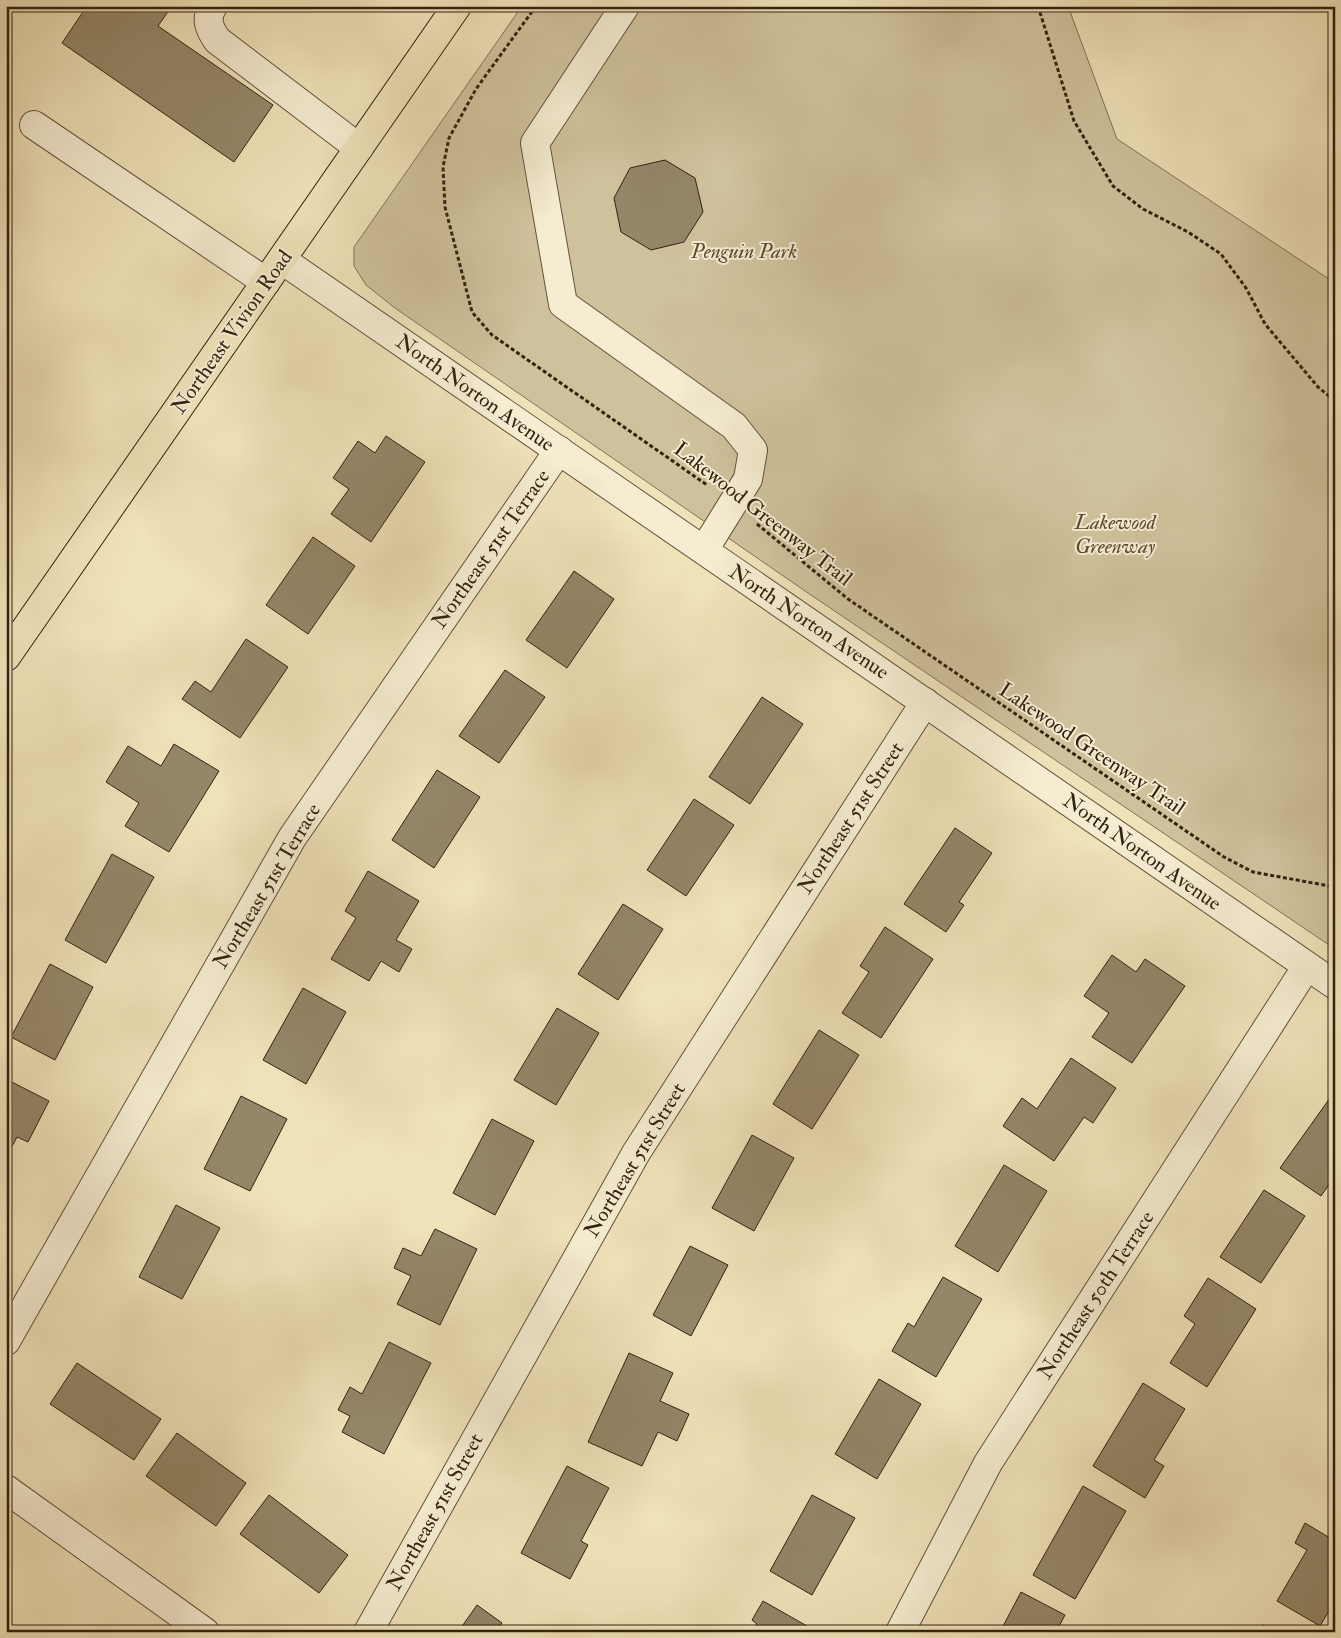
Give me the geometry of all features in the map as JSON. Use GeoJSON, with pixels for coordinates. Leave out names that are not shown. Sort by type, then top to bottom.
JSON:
{"type":"FeatureCollection","features":[{"type":"Feature","properties":{"kind":"main road","name":"Northeast Vivion Road"},"geometry":{"type":"LineString","coordinates":[[6,657],[457,6]]}},
{"type":"Feature","properties":{"kind":"street"},"geometry":{"type":"LineString","coordinates":[[213,6],[209,13],[208,28],[217,40],[359,148]]}},
{"type":"Feature","properties":{"kind":"street"},"geometry":{"type":"LineString","coordinates":[[625,6],[535,143],[563,304],[734,426],[753,450],[748,479],[704,550]]}},
{"type":"Feature","properties":{"kind":"street"},"geometry":{"type":"LineString","coordinates":[[34,125],[266,282]]}},
{"type":"Feature","properties":{"kind":"street","name":"North Norton Avenue"},"geometry":{"type":"LineString","coordinates":[[282,260],[1335,985]]}},
{"type":"Feature","properties":{"kind":"street","name":"Northeast 51st Terrace"},"geometry":{"type":"LineString","coordinates":[[6,1341],[292,838],[559,450]]}},
{"type":"Feature","properties":{"kind":"street","name":"Northeast 51st Street"},"geometry":{"type":"LineString","coordinates":[[368,1632],[636,1153],[926,702]]}},
{"type":"Feature","properties":{"kind":"street","name":"Northeast 50th Terrace"},"geometry":{"type":"LineString","coordinates":[[900,1632],[988,1463],[1307,966]]}},
{"type":"Feature","properties":{"kind":"street"},"geometry":{"type":"LineString","coordinates":[[6,1489],[205,1632]]}},
{"type":"Feature","properties":{"kind":"path","name":"Lakewood Greenway Trail"},"geometry":{"type":"LineString","coordinates":[[536,6],[476,90],[449,138],[443,168],[446,207],[472,312],[492,334],[732,503],[848,599],[1224,856],[1253,872],[1335,887]]}},
{"type":"Feature","properties":{"kind":"path"},"geometry":{"type":"LineString","coordinates":[[1038,6],[1074,121],[1112,186],[1143,209],[1188,232],[1221,254],[1246,288],[1265,324],[1318,388],[1335,401]]}},
{"type":"Feature","properties":{"kind":"green space"},"geometry":{"type":"Polygon","coordinates":[[[522,6],[1068,6],[1117,139],[1335,283],[1335,949],[808,593],[395,308],[366,285],[354,266],[354,247],[522,6]]]}},
{"type":"Feature","properties":{"kind":"building"},"geometry":{"type":"Polygon","coordinates":[[[87,6],[172,6],[158,26],[273,105],[234,162],[62,43],[87,6]]]}},
{"type":"Feature","properties":{"kind":"building"},"geometry":{"type":"Polygon","coordinates":[[[665,160],[695,178],[703,212],[684,242],[651,250],[621,232],[614,198],[630,168],[665,160]]]}},
{"type":"Feature","properties":{"kind":"building"},"geometry":{"type":"Polygon","coordinates":[[[386,436],[425,462],[371,542],[331,514],[349,489],[333,478],[358,441],[375,453],[386,436]]]}},
{"type":"Feature","properties":{"kind":"building"},"geometry":{"type":"Polygon","coordinates":[[[313,537],[355,566],[308,634],[266,605],[313,537]]]}},
{"type":"Feature","properties":{"kind":"building"},"geometry":{"type":"Polygon","coordinates":[[[574,571],[614,599],[567,668],[526,640],[574,571]]]}},
{"type":"Feature","properties":{"kind":"building"},"geometry":{"type":"Polygon","coordinates":[[[246,639],[288,667],[240,738],[182,699],[195,681],[211,692],[246,639]]]}},
{"type":"Feature","properties":{"kind":"building"},"geometry":{"type":"Polygon","coordinates":[[[505,670],[545,697],[499,763],[459,736],[505,670]]]}},
{"type":"Feature","properties":{"kind":"building"},"geometry":{"type":"Polygon","coordinates":[[[762,697],[803,724],[750,804],[709,777],[762,697]]]}},
{"type":"Feature","properties":{"kind":"building"},"geometry":{"type":"Polygon","coordinates":[[[174,744],[219,771],[169,852],[125,826],[139,803],[106,782],[128,746],[161,766],[174,744]]]}},
{"type":"Feature","properties":{"kind":"building"},"geometry":{"type":"Polygon","coordinates":[[[437,770],[480,797],[434,868],[392,840],[437,770]]]}},
{"type":"Feature","properties":{"kind":"building"},"geometry":{"type":"Polygon","coordinates":[[[694,799],[734,825],[686,896],[647,870],[694,799]]]}},
{"type":"Feature","properties":{"kind":"building"},"geometry":{"type":"Polygon","coordinates":[[[955,828],[992,853],[959,902],[964,905],[946,932],[904,904],[955,828]]]}},
{"type":"Feature","properties":{"kind":"building"},"geometry":{"type":"Polygon","coordinates":[[[112,854],[154,877],[106,963],[65,940],[112,854]]]}},
{"type":"Feature","properties":{"kind":"building"},"geometry":{"type":"Polygon","coordinates":[[[368,871],[419,901],[396,940],[412,949],[399,972],[381,961],[369,981],[331,959],[356,918],[345,911],[368,871]]]}},
{"type":"Feature","properties":{"kind":"building"},"geometry":{"type":"Polygon","coordinates":[[[623,904],[663,929],[618,1000],[578,974],[623,904]]]}},
{"type":"Feature","properties":{"kind":"building"},"geometry":{"type":"Polygon","coordinates":[[[885,927],[933,959],[881,1038],[842,1013],[869,972],[860,966],[885,927]]]}},
{"type":"Feature","properties":{"kind":"building"},"geometry":{"type":"Polygon","coordinates":[[[1112,955],[1136,972],[1145,959],[1185,986],[1132,1063],[1092,1037],[1109,1013],[1084,996],[1112,955]]]}},
{"type":"Feature","properties":{"kind":"building"},"geometry":{"type":"Polygon","coordinates":[[[50,964],[93,987],[55,1060],[11,1037],[50,964]]]}},
{"type":"Feature","properties":{"kind":"building"},"geometry":{"type":"Polygon","coordinates":[[[303,988],[346,1012],[306,1084],[263,1060],[303,988]]]}},
{"type":"Feature","properties":{"kind":"building"},"geometry":{"type":"Polygon","coordinates":[[[557,1008],[599,1033],[556,1105],[514,1080],[557,1008]]]}},
{"type":"Feature","properties":{"kind":"building"},"geometry":{"type":"Polygon","coordinates":[[[819,1030],[859,1055],[812,1129],[773,1104],[819,1030]]]}},
{"type":"Feature","properties":{"kind":"building"},"geometry":{"type":"Polygon","coordinates":[[[1071,1058],[1116,1088],[1093,1123],[1084,1117],[1054,1161],[1003,1126],[1022,1098],[1037,1109],[1071,1058]]]}},
{"type":"Feature","properties":{"kind":"building"},"geometry":{"type":"Polygon","coordinates":[[[6,1079],[49,1101],[28,1142],[17,1137],[6,1158],[6,1079]]]}},
{"type":"Feature","properties":{"kind":"building"},"geometry":{"type":"Polygon","coordinates":[[[1335,1091],[1335,1176],[1321,1196],[1280,1168],[1335,1091]]]}},
{"type":"Feature","properties":{"kind":"building"},"geometry":{"type":"Polygon","coordinates":[[[241,1096],[287,1119],[250,1191],[204,1169],[241,1096]]]}},
{"type":"Feature","properties":{"kind":"building"},"geometry":{"type":"Polygon","coordinates":[[[492,1119],[534,1141],[495,1215],[453,1193],[492,1119]]]}},
{"type":"Feature","properties":{"kind":"building"},"geometry":{"type":"Polygon","coordinates":[[[752,1135],[794,1158],[754,1231],[712,1208],[752,1135]]]}},
{"type":"Feature","properties":{"kind":"building"},"geometry":{"type":"Polygon","coordinates":[[[1004,1165],[1047,1191],[998,1272],[955,1246],[1004,1165]]]}},
{"type":"Feature","properties":{"kind":"building"},"geometry":{"type":"Polygon","coordinates":[[[1264,1190],[1305,1216],[1261,1283],[1220,1257],[1264,1190]]]}},
{"type":"Feature","properties":{"kind":"building"},"geometry":{"type":"Polygon","coordinates":[[[176,1205],[220,1228],[182,1299],[139,1277],[176,1205]]]}},
{"type":"Feature","properties":{"kind":"building"},"geometry":{"type":"Polygon","coordinates":[[[435,1229],[477,1249],[440,1325],[397,1304],[411,1276],[394,1268],[403,1248],[421,1256],[435,1229]]]}},
{"type":"Feature","properties":{"kind":"building"},"geometry":{"type":"Polygon","coordinates":[[[690,1246],[728,1265],[691,1336],[653,1315],[690,1246]]]}},
{"type":"Feature","properties":{"kind":"building"},"geometry":{"type":"Polygon","coordinates":[[[943,1277],[982,1299],[936,1377],[892,1351],[908,1323],[914,1327],[943,1277]]]}},
{"type":"Feature","properties":{"kind":"building"},"geometry":{"type":"Polygon","coordinates":[[[1208,1278],[1256,1309],[1207,1387],[1170,1363],[1195,1324],[1184,1316],[1208,1278]]]}},
{"type":"Feature","properties":{"kind":"building"},"geometry":{"type":"Polygon","coordinates":[[[389,1342],[431,1363],[384,1454],[342,1432],[350,1416],[338,1410],[350,1387],[362,1394],[389,1342]]]}},
{"type":"Feature","properties":{"kind":"building"},"geometry":{"type":"Polygon","coordinates":[[[629,1353],[673,1373],[660,1401],[689,1414],[677,1441],[658,1432],[642,1466],[588,1442],[629,1353]]]}},
{"type":"Feature","properties":{"kind":"building"},"geometry":{"type":"Polygon","coordinates":[[[77,1363],[161,1419],[134,1460],[50,1404],[77,1363]]]}},
{"type":"Feature","properties":{"kind":"building"},"geometry":{"type":"Polygon","coordinates":[[[879,1379],[921,1404],[877,1479],[835,1454],[879,1379]]]}},
{"type":"Feature","properties":{"kind":"building"},"geometry":{"type":"Polygon","coordinates":[[[1143,1383],[1185,1409],[1154,1460],[1164,1466],[1145,1498],[1093,1466],[1143,1383]]]}},
{"type":"Feature","properties":{"kind":"building"},"geometry":{"type":"Polygon","coordinates":[[[177,1433],[246,1483],[216,1526],[146,1476],[177,1433]]]}},
{"type":"Feature","properties":{"kind":"building"},"geometry":{"type":"Polygon","coordinates":[[[567,1466],[609,1488],[581,1541],[588,1545],[570,1579],[521,1553],[567,1466]]]}},
{"type":"Feature","properties":{"kind":"building"},"geometry":{"type":"Polygon","coordinates":[[[1083,1486],[1126,1511],[1075,1599],[1033,1575],[1083,1486]]]}},
{"type":"Feature","properties":{"kind":"building"},"geometry":{"type":"Polygon","coordinates":[[[269,1495],[348,1555],[319,1593],[240,1534],[269,1495]]]}},
{"type":"Feature","properties":{"kind":"building"},"geometry":{"type":"Polygon","coordinates":[[[812,1495],[855,1518],[812,1595],[770,1571],[812,1495]]]}},
{"type":"Feature","properties":{"kind":"building"},"geometry":{"type":"Polygon","coordinates":[[[1305,1523],[1335,1541],[1335,1601],[1320,1626],[1277,1601],[1307,1550],[1295,1543],[1305,1523]]]}},
{"type":"Feature","properties":{"kind":"building"},"geometry":{"type":"Polygon","coordinates":[[[1021,1592],[1065,1615],[1056,1632],[1000,1632],[1021,1592]]]}},
{"type":"Feature","properties":{"kind":"building"},"geometry":{"type":"Polygon","coordinates":[[[763,1601],[807,1626],[804,1632],[753,1632],[757,1624],[752,1620],[763,1601]]]}},
{"type":"Feature","properties":{"kind":"building"},"geometry":{"type":"Polygon","coordinates":[[[477,1605],[502,1623],[495,1632],[458,1632],[477,1605]]]}},
{"type":"Feature","properties":{"kind":"building"},"geometry":{"type":"Polygon","coordinates":[[[1263,1625],[1276,1632],[1259,1632],[1263,1625]]]}},
{"type":"Feature","properties":{"kind":"park label","name":"Penguin Park"},"geometry":{"type":"Point","coordinates":[744,251]}},
{"type":"Feature","properties":{"kind":"park label","name":"Lakewood Greenway"},"geometry":{"type":"Point","coordinates":[1115,534]}}]}
